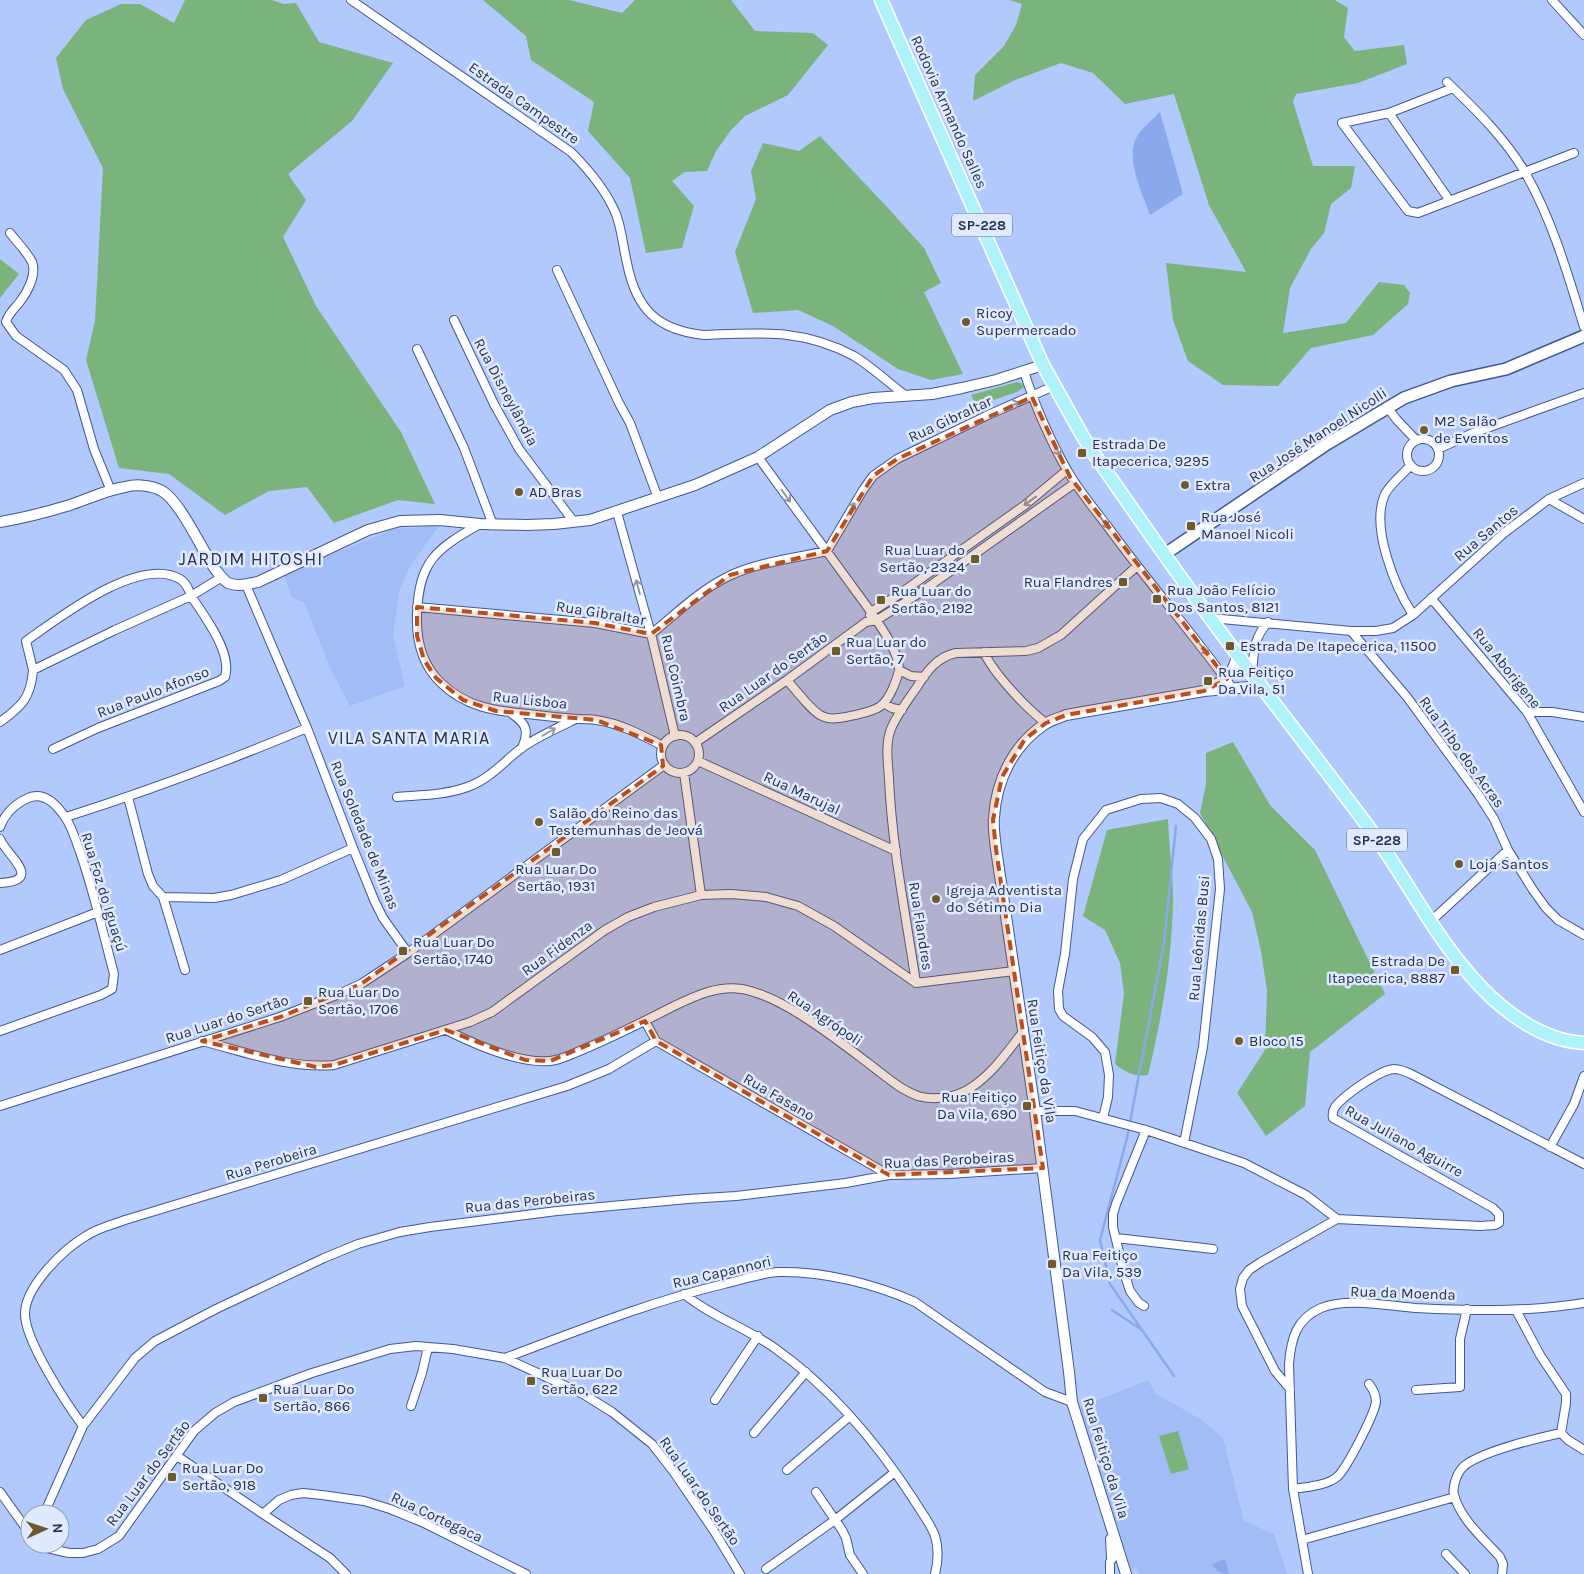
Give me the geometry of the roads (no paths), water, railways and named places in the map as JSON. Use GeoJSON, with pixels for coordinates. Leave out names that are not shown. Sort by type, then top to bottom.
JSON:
{"type":"FeatureCollection","features":[{"type":"Feature","properties":{"kind":"main road","name":"Rodovia Armando Salles"},"geometry":{"type":"LineString","coordinates":[[881,0],[1043,365],[1084,439],[1211,618],[1371,832],[1411,890],[1430,922],[1466,970],[1490,996],[1542,1032],[1557,1039],[1584,1043]]}},
{"type":"Feature","properties":{"kind":"main road","name":"Rua José Manoel Nicolli"},"geometry":{"type":"LineString","coordinates":[[1165,554],[1327,444],[1387,407],[1424,390],[1451,381],[1514,367],[1584,336]]}},
{"type":"Feature","properties":{"kind":"street","name":"Estrada Campestre"},"geometry":{"type":"LineString","coordinates":[[351,0],[571,152],[586,167],[608,199],[616,215],[637,298],[648,312],[660,322],[683,332],[694,334],[776,333],[826,342],[856,357],[906,396]]}},
{"type":"Feature","properties":{"kind":"street"},"geometry":{"type":"LineString","coordinates":[[1552,0],[1584,35]]}},
{"type":"Feature","properties":{"kind":"street"},"geometry":{"type":"LineString","coordinates":[[1447,82],[1486,120],[1525,173],[1551,226],[1584,327]]}},
{"type":"Feature","properties":{"kind":"street"},"geometry":{"type":"LineString","coordinates":[[1453,88],[1389,113],[1342,123],[1408,211],[1418,213],[1574,153]]}},
{"type":"Feature","properties":{"kind":"street"},"geometry":{"type":"LineString","coordinates":[[1389,113],[1450,201]]}},
{"type":"Feature","properties":{"kind":"street"},"geometry":{"type":"LineString","coordinates":[[10,233],[32,262],[33,271],[31,282],[6,322],[16,336],[64,370],[77,390],[94,449],[111,491]]}},
{"type":"Feature","properties":{"kind":"street"},"geometry":{"type":"LineString","coordinates":[[558,270],[630,423],[658,498]]}},
{"type":"Feature","properties":{"kind":"street","name":"Rua Disneylândia"},"geometry":{"type":"LineString","coordinates":[[454,320],[494,404],[519,449],[574,522]]}},
{"type":"Feature","properties":{"kind":"street"},"geometry":{"type":"LineString","coordinates":[[417,349],[464,448],[493,525]]}},
{"type":"Feature","properties":{"kind":"street"},"geometry":{"type":"LineString","coordinates":[[0,522],[69,506],[125,487],[152,487],[169,496],[211,563],[222,577],[236,585],[246,585],[258,582],[360,533],[384,524],[412,520],[440,520],[493,525],[527,525],[590,520],[695,485],[758,457],[830,410],[852,402],[873,398],[932,394],[996,380],[1043,365]]}},
{"type":"Feature","properties":{"kind":"street"},"geometry":{"type":"LineString","coordinates":[[1024,371],[1032,397],[1075,483],[1233,689]]}},
{"type":"Feature","properties":{"kind":"street","name":"Rua Gibraltar"},"geometry":{"type":"LineString","coordinates":[[417,607],[595,623],[651,634],[715,583],[730,575],[750,568],[827,551],[862,490],[873,476],[904,455],[1054,386]]}},
{"type":"Feature","properties":{"kind":"street"},"geometry":{"type":"LineString","coordinates":[[1438,449],[1473,433],[1584,393]]}},
{"type":"Feature","properties":{"kind":"street"},"geometry":{"type":"LineString","coordinates":[[1387,407],[1416,440]]}},
{"type":"Feature","properties":{"kind":"street"},"geometry":{"type":"LineString","coordinates":[[1416,440],[1431,441],[1438,449],[1439,454],[1436,463],[1429,470],[1419,470],[1408,461],[1407,452],[1416,440]]}},
{"type":"Feature","properties":{"kind":"street"},"geometry":{"type":"LineString","coordinates":[[758,457],[877,620],[894,650],[899,670],[885,704],[868,712],[828,718],[818,714],[787,680]]}},
{"type":"Feature","properties":{"kind":"street"},"geometry":{"type":"LineString","coordinates":[[1411,465],[1386,494],[1382,506],[1380,527],[1394,579],[1403,601],[1413,615]]}},
{"type":"Feature","properties":{"kind":"street","name":"Rua Luar do Sertão"},"geometry":{"type":"LineString","coordinates":[[866,622],[871,612],[1004,520],[1043,491],[1067,470]]}},
{"type":"Feature","properties":{"kind":"street","name":"Rua Luar do Sertão"},"geometry":{"type":"LineString","coordinates":[[695,743],[787,680],[866,622],[877,620],[921,592],[1075,483]]}},
{"type":"Feature","properties":{"kind":"street","name":"Rua Santos"},"geometry":{"type":"LineString","coordinates":[[1211,618],[1351,631],[1393,628],[1413,615],[1504,534],[1549,499],[1584,483]]}},
{"type":"Feature","properties":{"kind":"street"},"geometry":{"type":"LineString","coordinates":[[1549,499],[1584,518]]}},
{"type":"Feature","properties":{"kind":"street","name":"Rua Coimbra"},"geometry":{"type":"LineString","coordinates":[[617,512],[651,634],[675,736]]}},
{"type":"Feature","properties":{"kind":"street"},"geometry":{"type":"LineString","coordinates":[[1004,520],[1011,527]]}},
{"type":"Feature","properties":{"kind":"street","name":"Rua Lisboa"},"geometry":{"type":"LineString","coordinates":[[480,524],[441,549],[429,563],[422,579],[417,607],[416,628],[424,660],[436,678],[456,695],[474,705],[512,713],[596,720],[638,733],[662,746]]}},
{"type":"Feature","properties":{"kind":"street","name":"Rua Flandres"},"geometry":{"type":"LineString","coordinates":[[1014,971],[916,983],[890,802],[888,742],[891,729],[924,677],[935,663],[946,655],[956,652],[1026,651],[1048,642],[1061,635],[1137,566]]}},
{"type":"Feature","properties":{"kind":"street","name":"Rua Paulo Afonso"},"geometry":{"type":"LineString","coordinates":[[33,670],[26,641],[80,604],[114,584],[143,575],[159,573],[172,575],[182,580],[188,586],[191,596],[217,637],[227,666],[225,677],[220,682],[98,728],[53,749]]}},
{"type":"Feature","properties":{"kind":"street"},"geometry":{"type":"LineString","coordinates":[[0,722],[18,709],[29,694],[33,670],[191,596],[222,577]]}},
{"type":"Feature","properties":{"kind":"street","name":"Rua Soledade de Minas"},"geometry":{"type":"LineString","coordinates":[[246,585],[307,728],[352,848],[375,902],[383,918],[408,953]]}},
{"type":"Feature","properties":{"kind":"street","name":"Rua Aborigene"},"geometry":{"type":"LineString","coordinates":[[1431,598],[1527,712],[1584,812]]}},
{"type":"Feature","properties":{"kind":"street"},"geometry":{"type":"LineString","coordinates":[[1252,673],[1254,648],[1260,632],[1268,622]]}},
{"type":"Feature","properties":{"kind":"street","name":"Rua Tribo dos Acras"},"geometry":{"type":"LineString","coordinates":[[1351,631],[1407,698],[1478,794],[1494,819],[1508,850],[1546,908],[1558,920],[1584,935]]}},
{"type":"Feature","properties":{"kind":"street"},"geometry":{"type":"LineString","coordinates":[[984,652],[991,665],[1046,723]]}},
{"type":"Feature","properties":{"kind":"street"},"geometry":{"type":"LineString","coordinates":[[1227,679],[1234,668],[1238,654]]}},
{"type":"Feature","properties":{"kind":"street"},"geometry":{"type":"LineString","coordinates":[[899,670],[911,676],[924,677]]}},
{"type":"Feature","properties":{"kind":"street","name":"Rua Feitiço da Vila"},"geometry":{"type":"LineString","coordinates":[[1204,691],[1227,679]]}},
{"type":"Feature","properties":{"kind":"street","name":"Rua Feitiço da Vila"},"geometry":{"type":"LineString","coordinates":[[1116,1554],[1109,1521],[1072,1402],[1043,1168],[993,820],[997,792],[1014,753],[1025,740],[1046,723],[1066,716],[1204,691],[1261,686]]}},
{"type":"Feature","properties":{"kind":"street"},"geometry":{"type":"LineString","coordinates":[[885,704],[894,709],[902,710]]}},
{"type":"Feature","properties":{"kind":"street"},"geometry":{"type":"LineString","coordinates":[[1527,712],[1552,712],[1584,717]]}},
{"type":"Feature","properties":{"kind":"street"},"geometry":{"type":"LineString","coordinates":[[512,713],[523,722],[526,730],[526,737],[522,748]]}},
{"type":"Feature","properties":{"kind":"street"},"geometry":{"type":"LineString","coordinates":[[397,797],[436,793],[471,786],[522,748],[554,729],[576,719]]}},
{"type":"Feature","properties":{"kind":"street"},"geometry":{"type":"LineString","coordinates":[[66,817],[128,797],[250,752],[307,728]]}},
{"type":"Feature","properties":{"kind":"street"},"geometry":{"type":"LineString","coordinates":[[675,736],[682,736],[689,738],[695,743],[698,761],[694,767],[684,773],[673,772],[664,766],[661,756],[662,746],[668,740],[675,736]]}},
{"type":"Feature","properties":{"kind":"street","name":"Rua Marujal"},"geometry":{"type":"LineString","coordinates":[[698,761],[896,851]]}},
{"type":"Feature","properties":{"kind":"street","name":"Rua Luar do Sertão"},"geometry":{"type":"LineString","coordinates":[[0,1106],[280,1016],[361,984],[408,953],[664,766]]}},
{"type":"Feature","properties":{"kind":"street"},"geometry":{"type":"LineString","coordinates":[[684,773],[700,895]]}},
{"type":"Feature","properties":{"kind":"street","name":"Rua Foz do Iguaçú"},"geometry":{"type":"LineString","coordinates":[[0,827],[8,812],[18,802],[31,796],[49,799],[66,817],[84,866],[114,974],[112,989],[101,996],[0,1032]]}},
{"type":"Feature","properties":{"kind":"street"},"geometry":{"type":"LineString","coordinates":[[128,797],[148,874],[153,886],[163,897],[186,970]]}},
{"type":"Feature","properties":{"kind":"street","name":"Rua Leônidas Busi"},"geometry":{"type":"LineString","coordinates":[[1103,1118],[1108,1097],[1109,1075],[1105,1052],[1092,1037],[1063,1016],[1059,1009],[1058,992],[1065,954],[1073,879],[1083,839],[1106,810],[1141,799],[1161,798],[1178,804],[1196,818],[1211,838],[1218,859],[1220,889],[1203,1047],[1184,1143]]}},
{"type":"Feature","properties":{"kind":"street"},"geometry":{"type":"LineString","coordinates":[[0,839],[2,845],[18,862],[21,872],[20,877],[16,880],[0,883]]}},
{"type":"Feature","properties":{"kind":"street"},"geometry":{"type":"LineString","coordinates":[[163,897],[214,898],[231,895],[281,880],[352,848]]}},
{"type":"Feature","properties":{"kind":"street"},"geometry":{"type":"LineString","coordinates":[[1430,922],[1508,850]]}},
{"type":"Feature","properties":{"kind":"street","name":"Rua Fidenza"},"geometry":{"type":"LineString","coordinates":[[202,1041],[278,1061],[316,1067],[334,1065],[470,1022],[492,1012],[583,945],[620,921],[654,907],[700,895],[731,894],[766,897],[798,906],[834,926],[916,983]]}},
{"type":"Feature","properties":{"kind":"street"},"geometry":{"type":"LineString","coordinates":[[0,950],[98,912]]}},
{"type":"Feature","properties":{"kind":"street","name":"Rua Agrópoli"},"geometry":{"type":"LineString","coordinates":[[446,1030],[468,1041],[525,1060],[550,1061],[607,1040],[712,990],[740,988],[756,992],[796,1012],[898,1086],[918,1096],[931,1099],[948,1096],[971,1088],[994,1069],[1023,1032]]}},
{"type":"Feature","properties":{"kind":"street"},"geometry":{"type":"LineString","coordinates":[[645,1021],[656,1042]]}},
{"type":"Feature","properties":{"kind":"street","name":"Rua Fasano"},"geometry":{"type":"LineString","coordinates":[[656,1042],[888,1175]]}},
{"type":"Feature","properties":{"kind":"street","name":"Rua Perobeira"},"geometry":{"type":"LineString","coordinates":[[83,1426],[48,1371],[28,1331],[25,1313],[27,1301],[43,1275],[77,1241],[96,1230],[125,1220],[567,1086],[609,1069],[656,1042]]}},
{"type":"Feature","properties":{"kind":"street","name":"Rua Juliano Aguirre"},"geometry":{"type":"LineString","coordinates":[[1337,1219],[1480,1226],[1495,1225],[1498,1222],[1499,1214],[1494,1208],[1333,1118],[1333,1112],[1337,1104],[1386,1071],[1398,1069],[1413,1075],[1550,1148]]}},
{"type":"Feature","properties":{"kind":"street"},"geometry":{"type":"LineString","coordinates":[[1584,1076],[1582,1092],[1550,1148],[1584,1164]]}},
{"type":"Feature","properties":{"kind":"street"},"geometry":{"type":"LineString","coordinates":[[1035,1111],[1075,1110],[1146,1130],[1244,1163],[1306,1195],[1337,1219],[1249,1270],[1243,1278],[1240,1290],[1242,1306],[1275,1371],[1290,1389]]}},
{"type":"Feature","properties":{"kind":"street"},"geometry":{"type":"LineString","coordinates":[[1144,1306],[1130,1291],[1113,1220],[1116,1204],[1146,1130]]}},
{"type":"Feature","properties":{"kind":"street","name":"Rua das Perobeiras"},"geometry":{"type":"LineString","coordinates":[[48,1504],[83,1426],[135,1358],[155,1341],[216,1309],[358,1244],[400,1232],[459,1222],[556,1211],[736,1196],[846,1183],[888,1175],[949,1174],[1043,1168]]}},
{"type":"Feature","properties":{"kind":"street"},"geometry":{"type":"LineString","coordinates":[[1116,1238],[1213,1249]]}},
{"type":"Feature","properties":{"kind":"street","name":"Rua Capannori"},"geometry":{"type":"LineString","coordinates":[[505,1358],[684,1294],[777,1272],[823,1274],[899,1295],[915,1302],[1046,1392],[1072,1402]]}},
{"type":"Feature","properties":{"kind":"street"},"geometry":{"type":"LineString","coordinates":[[684,1294],[707,1310],[758,1336],[806,1372],[850,1416],[874,1443],[895,1472],[936,1538],[938,1554],[935,1574]]}},
{"type":"Feature","properties":{"kind":"street","name":"Rua da Moenda"},"geometry":{"type":"LineString","coordinates":[[1308,1574],[1293,1489],[1290,1389],[1290,1345],[1295,1330],[1305,1319],[1321,1308],[1334,1305],[1370,1304],[1415,1308],[1516,1310],[1584,1303]]}},
{"type":"Feature","properties":{"kind":"street"},"geometry":{"type":"LineString","coordinates":[[1416,1390],[1460,1387],[1460,1339],[1467,1309]]}},
{"type":"Feature","properties":{"kind":"street"},"geometry":{"type":"LineString","coordinates":[[1516,1310],[1544,1363],[1566,1394],[1561,1433]]}},
{"type":"Feature","properties":{"kind":"street"},"geometry":{"type":"LineString","coordinates":[[716,1400],[758,1336]]}},
{"type":"Feature","properties":{"kind":"street","name":"Rua Luar do Sertão"},"geometry":{"type":"LineString","coordinates":[[70,1552],[76,1553],[98,1549],[118,1536],[194,1432],[215,1413],[234,1402],[312,1373],[390,1349],[416,1346],[453,1349],[505,1358],[583,1394],[612,1412],[652,1444],[714,1530],[740,1574]]}},
{"type":"Feature","properties":{"kind":"street"},"geometry":{"type":"LineString","coordinates":[[411,1406],[422,1374],[428,1347]]}},
{"type":"Feature","properties":{"kind":"street"},"geometry":{"type":"LineString","coordinates":[[754,1433],[806,1372]]}},
{"type":"Feature","properties":{"kind":"street"},"geometry":{"type":"LineString","coordinates":[[1293,1489],[1321,1484],[1338,1476],[1355,1448],[1373,1410],[1375,1397],[1369,1384]]}},
{"type":"Feature","properties":{"kind":"street"},"geometry":{"type":"LineString","coordinates":[[787,1470],[850,1416]]}},
{"type":"Feature","properties":{"kind":"street"},"geometry":{"type":"LineString","coordinates":[[1502,1574],[1503,1564],[1500,1557],[1470,1523],[1455,1497],[1454,1485],[1457,1476],[1464,1466],[1472,1461],[1495,1452],[1561,1433]]}},
{"type":"Feature","properties":{"kind":"street"},"geometry":{"type":"LineString","coordinates":[[1561,1433],[1584,1450]]}},
{"type":"Feature","properties":{"kind":"street"},"geometry":{"type":"LineString","coordinates":[[177,1456],[330,1558],[346,1574]]}},
{"type":"Feature","properties":{"kind":"street"},"geometry":{"type":"LineString","coordinates":[[766,1569],[834,1520],[895,1472]]}},
{"type":"Feature","properties":{"kind":"street"},"geometry":{"type":"LineString","coordinates":[[0,1492],[20,1520]]}},
{"type":"Feature","properties":{"kind":"street"},"geometry":{"type":"LineString","coordinates":[[816,1492],[846,1538],[850,1555],[863,1574]]}},
{"type":"Feature","properties":{"kind":"street","name":"Rua Cortegaca"},"geometry":{"type":"LineString","coordinates":[[263,1514],[280,1500],[291,1495],[303,1493],[364,1501],[390,1508],[422,1522],[526,1574]]}},
{"type":"Feature","properties":{"kind":"street"},"geometry":{"type":"LineString","coordinates":[[1302,1540],[1455,1497]]}},
{"type":"Feature","properties":{"kind":"street"},"geometry":{"type":"LineString","coordinates":[[1110,1574],[1116,1554]]}},
{"type":"Feature","properties":{"kind":"street"},"geometry":{"type":"LineString","coordinates":[[1116,1554],[1126,1574]]}},
{"type":"Feature","properties":{"kind":"street"},"geometry":{"type":"LineString","coordinates":[[1446,1554],[1465,1574]]}},
{"type":"Feature","properties":{"kind":"waterway"},"geometry":{"type":"LineString","coordinates":[[1142,1330],[1110,1284],[1100,1240],[1127,1138],[1164,943],[1176,826]]}},
{"type":"Feature","properties":{"kind":"waterway"},"geometry":{"type":"LineString","coordinates":[[1112,1310],[1142,1330],[1174,1376]]}},
{"type":"Feature","properties":{"kind":"place","name":"Ricoy Supermercado"},"geometry":{"type":"Point","coordinates":[966,322]}},
{"type":"Feature","properties":{"kind":"place","name":"M2 Salão de Eventos"},"geometry":{"type":"Point","coordinates":[1424,430]}},
{"type":"Feature","properties":{"kind":"place","name":"Estrada De Itapecerica, 9295"},"geometry":{"type":"Point","coordinates":[1082,453]}},
{"type":"Feature","properties":{"kind":"place","name":"Extra"},"geometry":{"type":"Point","coordinates":[1185,485]}},
{"type":"Feature","properties":{"kind":"place","name":"AD Bras"},"geometry":{"type":"Point","coordinates":[519,492]}},
{"type":"Feature","properties":{"kind":"place","name":"Rua José Manoel Nicoli"},"geometry":{"type":"Point","coordinates":[1191,526]}},
{"type":"Feature","properties":{"kind":"place","name":"Rua Luar do Sertão, 2324"},"geometry":{"type":"Point","coordinates":[975,559]}},
{"type":"Feature","properties":{"kind":"place","name":"Rua Flandres"},"geometry":{"type":"Point","coordinates":[1123,582]}},
{"type":"Feature","properties":{"kind":"place","name":"Rua João Felício Dos Santos, 8121"},"geometry":{"type":"Point","coordinates":[1157,599]}},
{"type":"Feature","properties":{"kind":"place","name":"Rua Luar do Sertão, 2192"},"geometry":{"type":"Point","coordinates":[881,600]}},
{"type":"Feature","properties":{"kind":"place","name":"Estrada De Itapecerica, 11500"},"geometry":{"type":"Point","coordinates":[1230,646]}},
{"type":"Feature","properties":{"kind":"place","name":"Rua Luar do Sertão, 7"},"geometry":{"type":"Point","coordinates":[836,651]}},
{"type":"Feature","properties":{"kind":"place","name":"Rua Feitiço Da Vila, 51"},"geometry":{"type":"Point","coordinates":[1208,681]}},
{"type":"Feature","properties":{"kind":"place","name":"Salão do Reino das Testemunhas de Jeová"},"geometry":{"type":"Point","coordinates":[539,822]}},
{"type":"Feature","properties":{"kind":"place","name":"Rua Luar Do Sertão, 1931"},"geometry":{"type":"Point","coordinates":[556,852]}},
{"type":"Feature","properties":{"kind":"place","name":"Loja Santos"},"geometry":{"type":"Point","coordinates":[1459,864]}},
{"type":"Feature","properties":{"kind":"place","name":"Igreja Adventista do Sétimo Dia"},"geometry":{"type":"Point","coordinates":[936,899]}},
{"type":"Feature","properties":{"kind":"place","name":"Rua Luar Do Sertão, 1740"},"geometry":{"type":"Point","coordinates":[403,951]}},
{"type":"Feature","properties":{"kind":"place","name":"Estrada De Itapecerica, 8887"},"geometry":{"type":"Point","coordinates":[1455,970]}},
{"type":"Feature","properties":{"kind":"place","name":"Rua Luar Do Sertão, 1706"},"geometry":{"type":"Point","coordinates":[308,1001]}},
{"type":"Feature","properties":{"kind":"place","name":"Bloco 15"},"geometry":{"type":"Point","coordinates":[1239,1041]}},
{"type":"Feature","properties":{"kind":"place","name":"Rua Feitiço Da Vila, 690"},"geometry":{"type":"Point","coordinates":[1027,1106]}},
{"type":"Feature","properties":{"kind":"place","name":"Rua Feitiço Da Vila, 539"},"geometry":{"type":"Point","coordinates":[1052,1264]}},
{"type":"Feature","properties":{"kind":"place","name":"Rua Luar Do Sertão, 622"},"geometry":{"type":"Point","coordinates":[531,1381]}},
{"type":"Feature","properties":{"kind":"place","name":"Rua Luar Do Sertão, 866"},"geometry":{"type":"Point","coordinates":[263,1398]}},
{"type":"Feature","properties":{"kind":"place","name":"Rua Luar Do Sertão, 918"},"geometry":{"type":"Point","coordinates":[172,1477]}},
{"type":"Feature","properties":{"kind":"district","name":"JARDIM HITOSHI"},"geometry":{"type":"Point","coordinates":[251,559]}},
{"type":"Feature","properties":{"kind":"district","name":"VILA SANTA MARIA"},"geometry":{"type":"Point","coordinates":[409,738]}}]}
